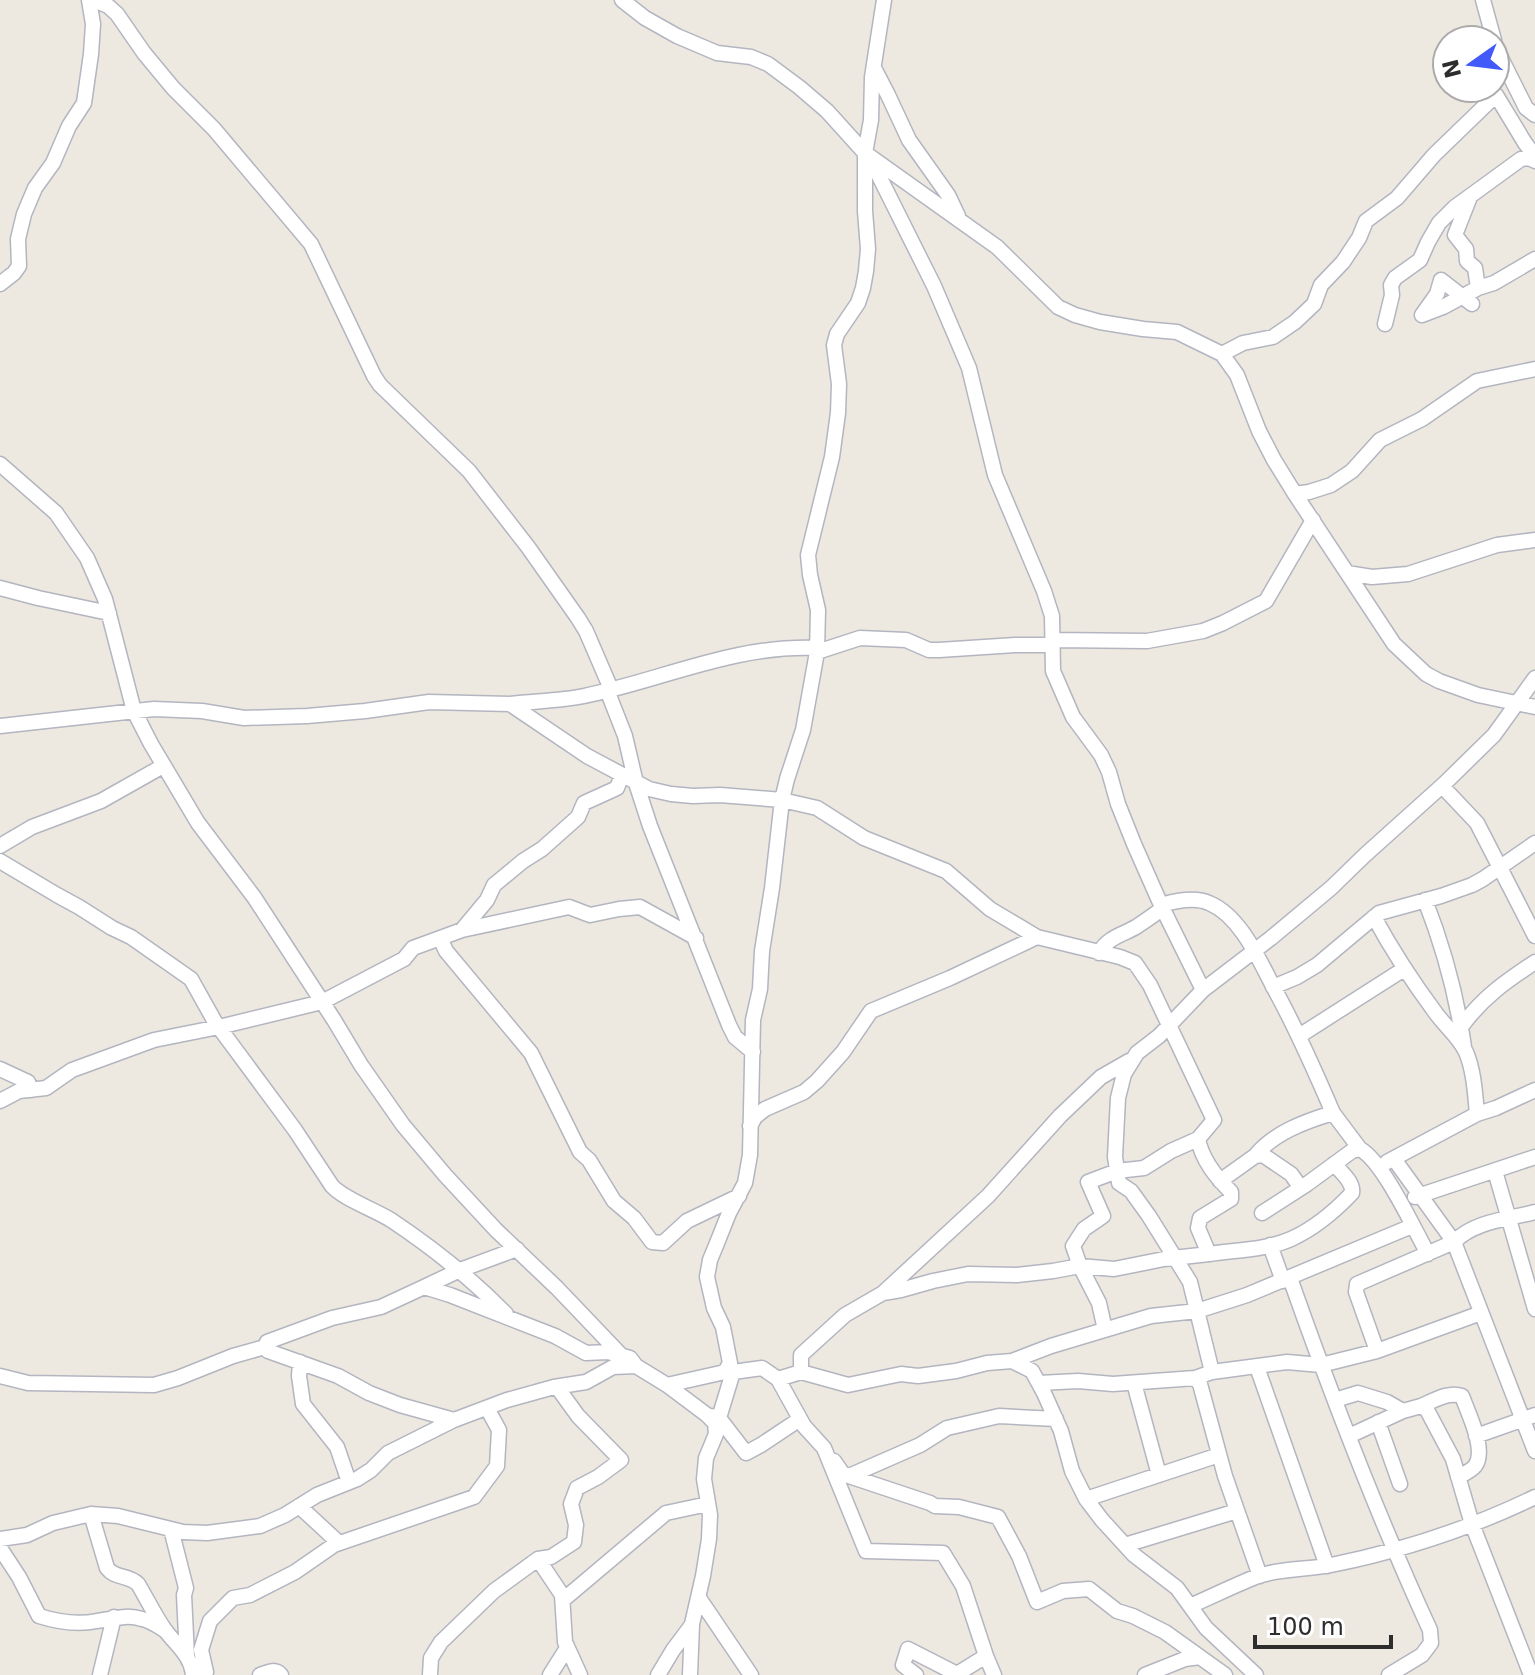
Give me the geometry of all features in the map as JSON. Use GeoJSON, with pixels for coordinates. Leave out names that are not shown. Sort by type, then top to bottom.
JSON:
{"type":"FeatureCollection","features":[{"type":"Feature","properties":{"kind":"street"},"geometry":{"type":"LineString","coordinates":[[0,284],[19,266],[18,239],[24,214],[35,188],[53,163],[69,126],[84,103],[92,39],[91,0],[108,6],[144,53],[214,129],[311,244],[374,376],[469,471],[578,618],[609,689],[650,826],[735,1037],[753,1052]]}},
{"type":"Feature","properties":{"kind":"street"},"geometry":{"type":"LineString","coordinates":[[622,0],[645,18],[677,36],[717,53],[757,58],[768,64],[827,111],[867,154],[997,247],[1058,307],[1100,322],[1177,332],[1222,354],[1237,375],[1259,431],[1295,494],[1394,644],[1426,674],[1458,689],[1535,707]]}},
{"type":"Feature","properties":{"kind":"street"},"geometry":{"type":"LineString","coordinates":[[690,1675],[692,1624],[709,1539],[710,1515],[704,1479],[706,1458],[716,1434],[713,1416],[731,1370],[723,1327],[714,1308],[707,1277],[710,1260],[729,1213],[745,1183],[750,1155],[753,1020],[760,989],[762,951],[782,800],[803,730],[818,650],[818,610],[808,555],[832,457],[838,413],[835,340],[858,303],[866,271],[867,154],[874,68],[884,0]]}},
{"type":"Feature","properties":{"kind":"street"},"geometry":{"type":"LineString","coordinates":[[1483,0],[1490,24]]}},
{"type":"Feature","properties":{"kind":"street"},"geometry":{"type":"LineString","coordinates":[[874,68],[909,140],[948,195],[960,220]]}},
{"type":"Feature","properties":{"kind":"street"},"geometry":{"type":"LineString","coordinates":[[1511,76],[1530,111]]}},
{"type":"Feature","properties":{"kind":"street"},"geometry":{"type":"LineString","coordinates":[[1530,111],[1535,93]]}},
{"type":"Feature","properties":{"kind":"street"},"geometry":{"type":"LineString","coordinates":[[1222,354],[1243,343],[1273,337],[1295,322],[1314,304],[1321,285],[1343,262],[1366,221],[1397,198],[1434,155],[1496,95],[1535,158]]}},
{"type":"Feature","properties":{"kind":"street"},"geometry":{"type":"LineString","coordinates":[[867,154],[964,352],[995,475],[1052,616],[1053,671],[1073,717],[1105,764],[1118,804],[1162,907],[1203,990]]}},
{"type":"Feature","properties":{"kind":"street"},"geometry":{"type":"LineString","coordinates":[[1385,324],[1392,295],[1391,285],[1395,278],[1420,260],[1439,223],[1455,207],[1521,159],[1535,158]]}},
{"type":"Feature","properties":{"kind":"street"},"geometry":{"type":"LineString","coordinates":[[1470,197],[1455,235],[1466,249],[1467,261],[1475,268],[1478,288]]}},
{"type":"Feature","properties":{"kind":"street"},"geometry":{"type":"LineString","coordinates":[[1467,300],[1478,288],[1494,283],[1535,259]]}},
{"type":"Feature","properties":{"kind":"street"},"geometry":{"type":"LineString","coordinates":[[1295,494],[1331,485],[1352,471],[1380,440],[1422,419],[1477,381],[1535,369]]}},
{"type":"Feature","properties":{"kind":"street"},"geometry":{"type":"LineString","coordinates":[[0,464],[56,513],[87,558],[109,613],[134,711],[163,766],[198,823],[254,897],[361,1065],[403,1125],[445,1175],[620,1354]]}},
{"type":"Feature","properties":{"kind":"street"},"geometry":{"type":"LineString","coordinates":[[0,726],[154,709],[244,718],[350,713],[429,702],[510,704],[581,697],[713,660],[771,648],[818,650],[860,638],[906,640],[929,650],[939,650],[1147,641],[1203,631],[1266,601],[1310,516],[1320,489]]}},
{"type":"Feature","properties":{"kind":"street"},"geometry":{"type":"LineString","coordinates":[[1347,573],[1367,577],[1408,574],[1497,545],[1535,540]]}},
{"type":"Feature","properties":{"kind":"street"},"geometry":{"type":"LineString","coordinates":[[0,588],[109,613]]}},
{"type":"Feature","properties":{"kind":"street"},"geometry":{"type":"LineString","coordinates":[[801,1372],[801,1355],[845,1315],[883,1293],[988,1196],[1060,1116],[1101,1077],[1133,1058],[1203,990],[1331,888],[1442,786],[1494,735],[1535,678]]}},
{"type":"Feature","properties":{"kind":"street"},"geometry":{"type":"LineString","coordinates":[[510,704],[587,756],[649,789],[671,794],[782,800],[817,808],[864,838],[946,871],[990,909],[1037,937],[1135,963],[1150,985],[1214,1120],[1198,1139],[1144,1168],[1117,1171],[1088,1182],[1103,1216],[1084,1229],[1073,1246],[1099,1303],[1105,1330]]}},
{"type":"Feature","properties":{"kind":"street"},"geometry":{"type":"LineString","coordinates":[[0,846],[32,827],[101,801],[163,766]]}},
{"type":"Feature","properties":{"kind":"street"},"geometry":{"type":"LineString","coordinates":[[462,930],[487,900],[494,885],[578,817],[584,803],[617,788],[622,775]]}},
{"type":"Feature","properties":{"kind":"street"},"geometry":{"type":"LineString","coordinates":[[1442,786],[1477,823],[1535,936]]}},
{"type":"Feature","properties":{"kind":"street"},"geometry":{"type":"LineString","coordinates":[[1273,987],[1317,965],[1374,917],[1389,909],[1472,885],[1535,843]]}},
{"type":"Feature","properties":{"kind":"street"},"geometry":{"type":"LineString","coordinates":[[0,861],[131,937],[185,974],[219,1027],[338,1193],[366,1206],[438,1252],[509,1317]]}},
{"type":"Feature","properties":{"kind":"street"},"geometry":{"type":"LineString","coordinates":[[1425,900],[1437,930],[1474,1079],[1477,1114]]}},
{"type":"Feature","properties":{"kind":"street"},"geometry":{"type":"LineString","coordinates":[[1099,953],[1111,939],[1175,901],[1206,901],[1230,918],[1254,950],[1299,1036],[1333,1113],[1360,1149],[1380,1167],[1428,1254]]}},
{"type":"Feature","properties":{"kind":"street"},"geometry":{"type":"LineString","coordinates":[[0,1069],[30,1086],[46,1088],[72,1070],[154,1040],[322,1002],[404,959],[413,948],[462,930],[569,907],[590,915],[640,907],[696,938]]}},
{"type":"Feature","properties":{"kind":"street"},"geometry":{"type":"LineString","coordinates":[[1374,917],[1404,969],[1464,1047]]}},
{"type":"Feature","properties":{"kind":"street"},"geometry":{"type":"LineString","coordinates":[[750,1126],[765,1109],[804,1092],[817,1081],[843,1052],[871,1011],[1037,937]]}},
{"type":"Feature","properties":{"kind":"street"},"geometry":{"type":"LineString","coordinates":[[440,938],[446,951],[531,1053],[580,1152],[589,1160],[614,1201],[634,1218],[652,1242],[663,1243],[687,1221],[740,1195]]}},
{"type":"Feature","properties":{"kind":"street"},"geometry":{"type":"LineString","coordinates":[[1461,1027],[1495,989],[1535,962]]}},
{"type":"Feature","properties":{"kind":"street"},"geometry":{"type":"LineString","coordinates":[[1299,1036],[1404,969]]}},
{"type":"Feature","properties":{"kind":"street"},"geometry":{"type":"LineString","coordinates":[[1133,1058],[1124,1074],[1118,1098],[1115,1157],[1119,1183],[1131,1191],[1140,1203],[1190,1282],[1212,1372]]}},
{"type":"Feature","properties":{"kind":"street"},"geometry":{"type":"LineString","coordinates":[[0,1101],[30,1086]]}},
{"type":"Feature","properties":{"kind":"street"},"geometry":{"type":"LineString","coordinates":[[1380,1167],[1477,1114],[1535,1091]]}},
{"type":"Feature","properties":{"kind":"street"},"geometry":{"type":"LineString","coordinates":[[1220,1181],[1290,1129],[1333,1113]]}},
{"type":"Feature","properties":{"kind":"street"},"geometry":{"type":"LineString","coordinates":[[1198,1139],[1201,1153],[1231,1192],[1231,1199],[1200,1218],[1198,1228],[1209,1254]]}},
{"type":"Feature","properties":{"kind":"street"},"geometry":{"type":"LineString","coordinates":[[1262,1213],[1352,1151],[1360,1149]]}},
{"type":"Feature","properties":{"kind":"street"},"geometry":{"type":"LineString","coordinates":[[1255,1156],[1263,1155],[1277,1163],[1291,1174],[1301,1188]]}},
{"type":"Feature","properties":{"kind":"street"},"geometry":{"type":"LineString","coordinates":[[1400,1203],[1535,1157]]}},
{"type":"Feature","properties":{"kind":"street"},"geometry":{"type":"LineString","coordinates":[[1394,1159],[1454,1242],[1481,1313],[1529,1417],[1535,1451]]}},
{"type":"Feature","properties":{"kind":"street"},"geometry":{"type":"LineString","coordinates":[[883,1293],[968,1274],[1017,1275],[1080,1266],[1114,1269],[1289,1240],[1309,1229],[1352,1193],[1350,1182],[1334,1164]]}},
{"type":"Feature","properties":{"kind":"street"},"geometry":{"type":"LineString","coordinates":[[1495,1171],[1535,1309]]}},
{"type":"Feature","properties":{"kind":"street"},"geometry":{"type":"LineString","coordinates":[[1377,1351],[1356,1292],[1357,1284],[1454,1242],[1474,1228],[1535,1212]]}},
{"type":"Feature","properties":{"kind":"street"},"geometry":{"type":"LineString","coordinates":[[778,1379],[801,1372],[848,1385],[901,1374],[918,1376],[1012,1361],[1151,1316],[1197,1311],[1247,1295],[1412,1226]]}},
{"type":"Feature","properties":{"kind":"street"},"geometry":{"type":"LineString","coordinates":[[1270,1245],[1287,1279],[1393,1550],[1430,1630],[1431,1643],[1422,1655],[1389,1675]]}},
{"type":"Feature","properties":{"kind":"street"},"geometry":{"type":"LineString","coordinates":[[0,1376],[28,1383],[154,1385],[265,1347],[267,1342],[332,1318],[381,1307],[460,1270],[517,1249]]}},
{"type":"Feature","properties":{"kind":"street"},"geometry":{"type":"LineString","coordinates":[[424,1287],[509,1317],[586,1353],[620,1354],[630,1358],[636,1366],[713,1416],[746,1453],[800,1419]]}},
{"type":"Feature","properties":{"kind":"street"},"geometry":{"type":"LineString","coordinates":[[1039,1383],[1134,1383],[1195,1378],[1212,1372],[1287,1362],[1321,1365],[1377,1351],[1481,1313]]}},
{"type":"Feature","properties":{"kind":"street"},"geometry":{"type":"LineString","coordinates":[[265,1347],[268,1351],[338,1376],[400,1405],[454,1420]]}},
{"type":"Feature","properties":{"kind":"street"},"geometry":{"type":"LineString","coordinates":[[1012,1361],[1032,1371],[1039,1383],[1061,1431],[1072,1471],[1086,1499],[1102,1520],[1134,1555],[1177,1588],[1206,1628],[1256,1675]]}},
{"type":"Feature","properties":{"kind":"street"},"geometry":{"type":"LineString","coordinates":[[300,1362],[303,1404],[337,1447],[349,1482]]}},
{"type":"Feature","properties":{"kind":"street"},"geometry":{"type":"LineString","coordinates":[[0,1539],[27,1535],[53,1523],[91,1514],[118,1516],[183,1532],[207,1533],[260,1526],[371,1470],[388,1453],[454,1420],[507,1400],[586,1382],[613,1367],[636,1366]]}},
{"type":"Feature","properties":{"kind":"street"},"geometry":{"type":"LineString","coordinates":[[1257,1367],[1327,1566]]}},
{"type":"Feature","properties":{"kind":"street"},"geometry":{"type":"LineString","coordinates":[[667,1385],[731,1370],[762,1368],[778,1379],[804,1426],[843,1474],[935,1506],[959,1507],[998,1517],[1019,1556],[1037,1602],[1063,1591],[1089,1589],[1117,1611],[1165,1632],[1225,1675]]}},
{"type":"Feature","properties":{"kind":"street"},"geometry":{"type":"LineString","coordinates":[[1195,1378],[1200,1384],[1219,1455],[1260,1576]]}},
{"type":"Feature","properties":{"kind":"street"},"geometry":{"type":"LineString","coordinates":[[1134,1383],[1159,1475]]}},
{"type":"Feature","properties":{"kind":"street"},"geometry":{"type":"LineString","coordinates":[[430,1675],[431,1658],[441,1642],[494,1591],[538,1559],[551,1557],[574,1542],[576,1525],[571,1504],[577,1488],[621,1460],[578,1416],[557,1387]]}},
{"type":"Feature","properties":{"kind":"street"},"geometry":{"type":"LineString","coordinates":[[1335,1400],[1358,1393],[1387,1402],[1403,1411]]}},
{"type":"Feature","properties":{"kind":"street"},"geometry":{"type":"LineString","coordinates":[[1349,1436],[1448,1394],[1462,1396],[1480,1449],[1478,1462],[1458,1477]]}},
{"type":"Feature","properties":{"kind":"street"},"geometry":{"type":"LineString","coordinates":[[1421,1406],[1427,1410],[1453,1459],[1472,1524],[1531,1675]]}},
{"type":"Feature","properties":{"kind":"street"},"geometry":{"type":"LineString","coordinates":[[198,1669],[210,1621],[233,1598],[250,1595],[295,1572],[339,1543],[474,1497],[497,1466],[499,1430],[487,1408]]}},
{"type":"Feature","properties":{"kind":"street"},"geometry":{"type":"LineString","coordinates":[[849,1476],[920,1445],[947,1428],[999,1416],[1056,1419]]}},
{"type":"Feature","properties":{"kind":"street"},"geometry":{"type":"LineString","coordinates":[[1476,1436],[1529,1417]]}},
{"type":"Feature","properties":{"kind":"street"},"geometry":{"type":"LineString","coordinates":[[1378,1422],[1400,1484]]}},
{"type":"Feature","properties":{"kind":"street"},"geometry":{"type":"LineString","coordinates":[[824,1448],[866,1551],[943,1553],[963,1586],[994,1675]]}},
{"type":"Feature","properties":{"kind":"street"},"geometry":{"type":"LineString","coordinates":[[1086,1499],[1219,1455]]}},
{"type":"Feature","properties":{"kind":"street"},"geometry":{"type":"LineString","coordinates":[[1190,1606],[1260,1576],[1290,1568],[1327,1566],[1393,1550],[1493,1517],[1535,1497]]}},
{"type":"Feature","properties":{"kind":"street"},"geometry":{"type":"LineString","coordinates":[[563,1600],[666,1513],[708,1504]]}},
{"type":"Feature","properties":{"kind":"street"},"geometry":{"type":"LineString","coordinates":[[299,1506],[339,1543]]}},
{"type":"Feature","properties":{"kind":"street"},"geometry":{"type":"LineString","coordinates":[[1125,1545],[1237,1511]]}},
{"type":"Feature","properties":{"kind":"street"},"geometry":{"type":"LineString","coordinates":[[91,1514],[107,1568],[113,1575],[131,1578],[138,1584],[166,1631],[198,1669]]}},
{"type":"Feature","properties":{"kind":"street"},"geometry":{"type":"LineString","coordinates":[[171,1529],[186,1588],[184,1595],[198,1669]]}},
{"type":"Feature","properties":{"kind":"street"},"geometry":{"type":"LineString","coordinates":[[0,1548],[39,1616],[78,1622],[96,1622],[114,1617],[143,1619],[166,1631]]}},
{"type":"Feature","properties":{"kind":"street"},"geometry":{"type":"LineString","coordinates":[[538,1559],[563,1600],[563,1630],[567,1648],[580,1675]]}},
{"type":"Feature","properties":{"kind":"street"},"geometry":{"type":"LineString","coordinates":[[699,1598],[751,1675]]}},
{"type":"Feature","properties":{"kind":"street"},"geometry":{"type":"LineString","coordinates":[[100,1675],[114,1617]]}},
{"type":"Feature","properties":{"kind":"street"},"geometry":{"type":"LineString","coordinates":[[658,1675],[692,1624]]}},
{"type":"Feature","properties":{"kind":"street"},"geometry":{"type":"LineString","coordinates":[[550,1675],[567,1648]]}},
{"type":"Feature","properties":{"kind":"street"},"geometry":{"type":"LineString","coordinates":[[916,1675],[903,1665],[908,1649],[956,1674],[986,1656]]}},
{"type":"Feature","properties":{"kind":"street"},"geometry":{"type":"LineString","coordinates":[[1145,1675],[1175,1669],[1200,1657]]}},
{"type":"Feature","properties":{"kind":"street"},"geometry":{"type":"LineString","coordinates":[[260,1675],[278,1671],[281,1675]]}}]}
